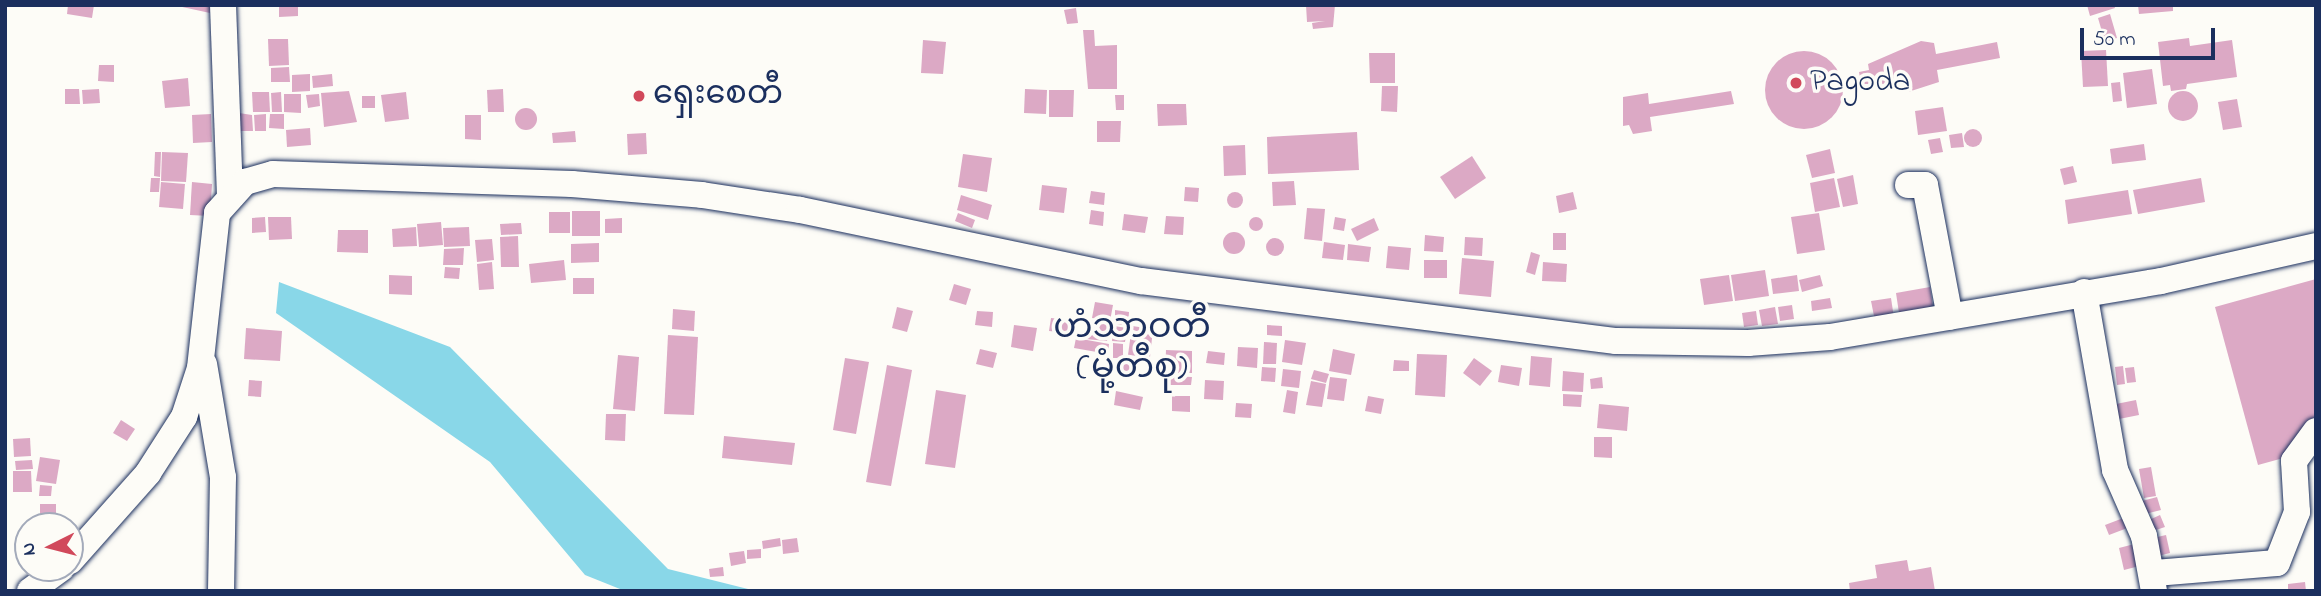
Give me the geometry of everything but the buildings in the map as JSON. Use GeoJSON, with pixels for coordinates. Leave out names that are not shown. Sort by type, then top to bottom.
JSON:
{"type":"FeatureCollection","features":[{"type":"Feature","properties":{"kind":"street"},"geometry":{"type":"LineString","coordinates":[[223,5],[230,195]]}},
{"type":"Feature","properties":{"kind":"street"},"geometry":{"type":"LineString","coordinates":[[84,544],[169,444],[190,402],[202,349],[212,228],[230,195],[260,176],[291,173],[702,195],[800,210],[1141,281],[1616,341],[1748,343],[1950,317],[2316,246]]}},
{"type":"Feature","properties":{"kind":"street"},"geometry":{"type":"LineString","coordinates":[[1908,185],[1925,185],[1950,317]]}},
{"type":"Feature","properties":{"kind":"street"},"geometry":{"type":"LineString","coordinates":[[2084,292],[2115,470],[2154,582],[2277,563],[2297,512],[2294,461],[2316,431]]}},
{"type":"Feature","properties":{"kind":"street"},"geometry":{"type":"LineString","coordinates":[[202,349],[223,477],[221,591]]}},
{"type":"Feature","properties":{"kind":"water"},"geometry":{"type":"Polygon","coordinates":[[[279,282],[450,347],[668,569],[756,591],[625,591],[585,575],[490,462],[276,313],[279,282]]]}},
{"type":"Feature","properties":{"kind":"place","name":"Pagoda"},"geometry":{"type":"Point","coordinates":[1796,83]}},
{"type":"Feature","properties":{"kind":"place","name":"ရှေးစေတီ"},"geometry":{"type":"Point","coordinates":[639,96]}},
{"type":"Feature","properties":{"kind":"district","name":"ဟံသာဝတီ (မုံ့တီစု)"},"geometry":{"type":"Point","coordinates":[1132,349]}}]}
